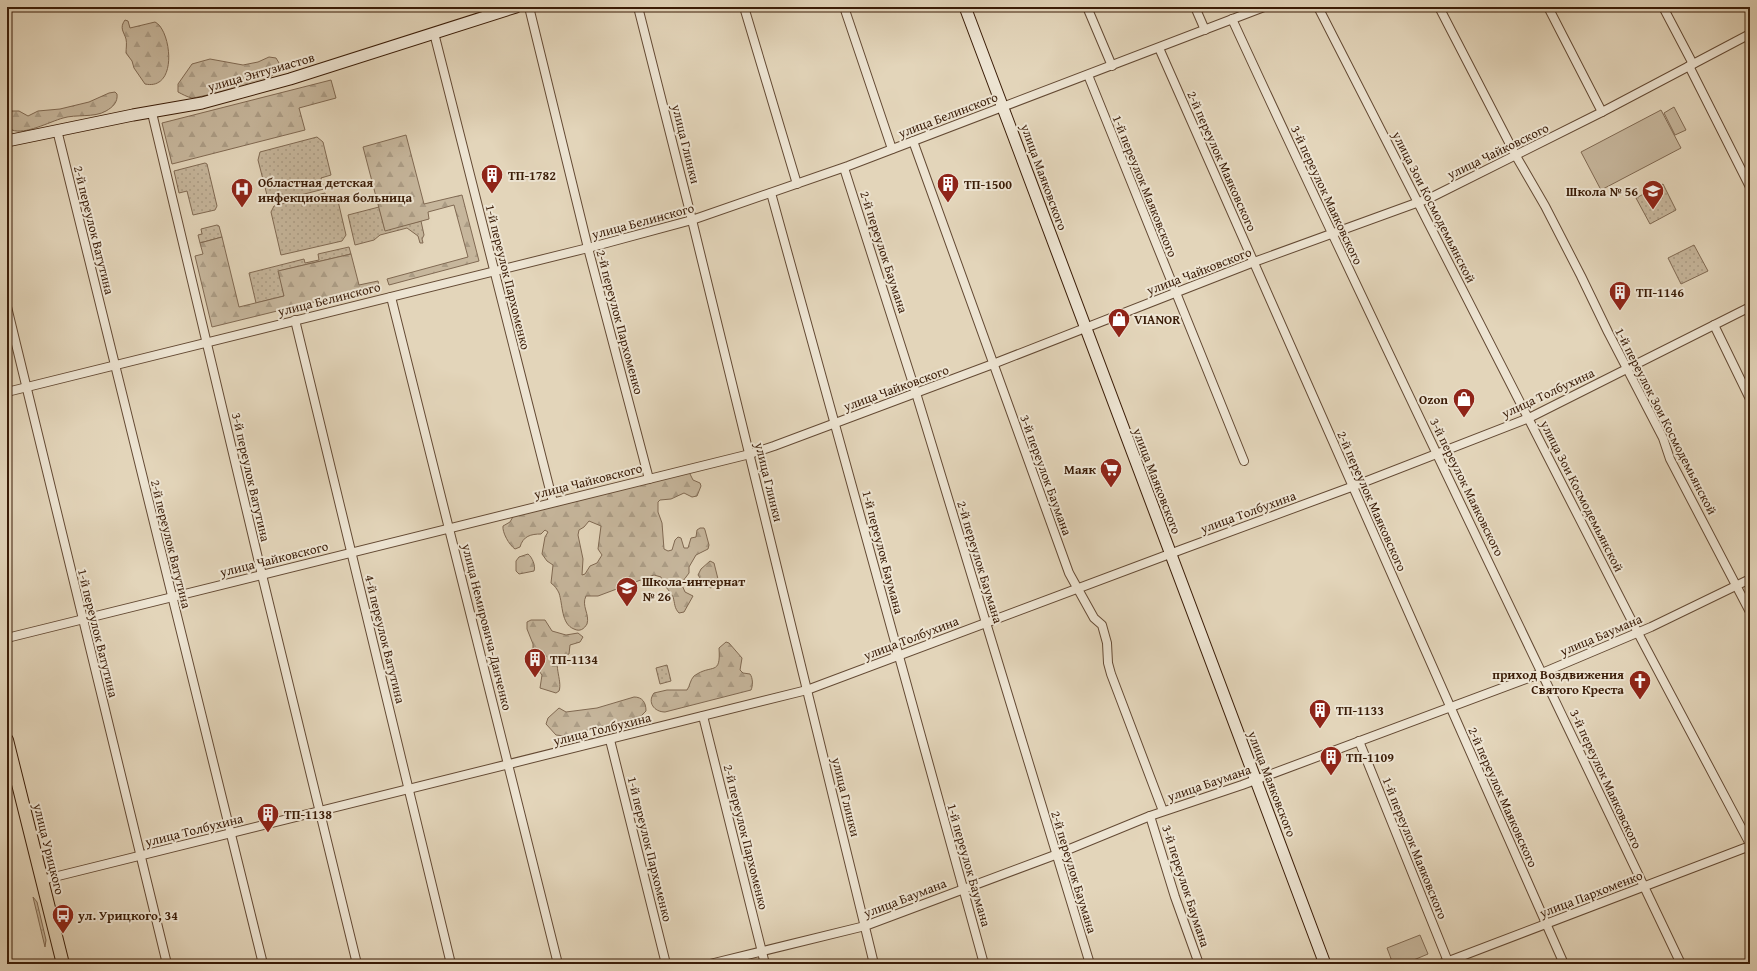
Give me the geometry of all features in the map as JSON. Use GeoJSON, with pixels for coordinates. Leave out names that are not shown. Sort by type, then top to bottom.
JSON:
{"type":"FeatureCollection","features":[{"type":"Feature","properties":{"kind":"main road","name":"улица Урицкого"},"geometry":{"type":"LineString","coordinates":[[7,740],[63,964]]}},
{"type":"Feature","properties":{"kind":"street","name":"улица Энтузиастов"},"geometry":{"type":"LineString","coordinates":[[7,141],[133,115],[202,104],[290,79],[516,7]]}},
{"type":"Feature","properties":{"kind":"street","name":"2-й переулок Пархоменко"},"geometry":{"type":"LineString","coordinates":[[529,7],[588,248],[649,479]]}},
{"type":"Feature","properties":{"kind":"street","name":"улица Глинки"},"geometry":{"type":"LineString","coordinates":[[638,7],[750,454],[874,964]]}},
{"type":"Feature","properties":{"kind":"street"},"geometry":{"type":"LineString","coordinates":[[744,7],[797,184]]}},
{"type":"Feature","properties":{"kind":"street"},"geometry":{"type":"LineString","coordinates":[[844,7],[892,149]]}},
{"type":"Feature","properties":{"kind":"street","name":"улица Маяковского"},"geometry":{"type":"LineString","coordinates":[[965,7],[1084,328],[1325,964]]}},
{"type":"Feature","properties":{"kind":"street"},"geometry":{"type":"LineString","coordinates":[[1087,7],[1112,66]]}},
{"type":"Feature","properties":{"kind":"street"},"geometry":{"type":"LineString","coordinates":[[1195,7],[1205,30]]}},
{"type":"Feature","properties":{"kind":"street","name":"улица Белинского"},"geometry":{"type":"LineString","coordinates":[[7,392],[588,248],[692,220],[844,168],[1264,7]]}},
{"type":"Feature","properties":{"kind":"street","name":"улица Зои Космодемьянской"},"geometry":{"type":"LineString","coordinates":[[1318,7],[1638,633],[1750,845]]}},
{"type":"Feature","properties":{"kind":"street","name":"1-й переулок Зои Космодемьянской"},"geometry":{"type":"LineString","coordinates":[[1439,7],[1516,156],[1545,206],[1663,438],[1670,459],[1750,612]]}},
{"type":"Feature","properties":{"kind":"street"},"geometry":{"type":"LineString","coordinates":[[1548,7],[1602,112]]}},
{"type":"Feature","properties":{"kind":"street"},"geometry":{"type":"LineString","coordinates":[[1663,7],[1750,187]]}},
{"type":"Feature","properties":{"kind":"street","name":"3-й переулок Маяковского"},"geometry":{"type":"LineString","coordinates":[[1232,19],[1331,233],[1681,964]]}},
{"type":"Feature","properties":{"kind":"street","name":"1-й переулок Пархоменко"},"geometry":{"type":"LineString","coordinates":[[434,33],[553,502]]}},
{"type":"Feature","properties":{"kind":"street","name":"улица Чайковского"},"geometry":{"type":"LineString","coordinates":[[7,638],[750,454],[993,364],[1331,233],[1417,203],[1516,156],[1750,34]]}},
{"type":"Feature","properties":{"kind":"street","name":"2-й переулок Маяковского"},"geometry":{"type":"LineString","coordinates":[[1159,48],[1354,486],[1450,708],[1564,964]]}},
{"type":"Feature","properties":{"kind":"street","name":"1-й переулок Маяковского"},"geometry":{"type":"LineString","coordinates":[[1088,75],[1244,461]]}},
{"type":"Feature","properties":{"kind":"street","name":"3-й переулок Ватутина"},"geometry":{"type":"LineString","coordinates":[[152,112],[262,575],[357,964]]}},
{"type":"Feature","properties":{"kind":"street","name":"2-й переулок Ватутина"},"geometry":{"type":"LineString","coordinates":[[57,130],[263,964]]}},
{"type":"Feature","properties":{"kind":"street","name":"3-й переулок Баумана"},"geometry":{"type":"LineString","coordinates":[[913,141],[1069,573],[1094,618],[1102,625],[1107,643],[1108,663],[1111,674],[1163,811]]}},
{"type":"Feature","properties":{"kind":"street","name":"2-й переулок Баумана"},"geometry":{"type":"LineString","coordinates":[[844,168],[916,393],[1090,964]]}},
{"type":"Feature","properties":{"kind":"street","name":"1-й переулок Баумана"},"geometry":{"type":"LineString","coordinates":[[771,193],[836,423],[962,889],[984,964]]}},
{"type":"Feature","properties":{"kind":"street","name":"улица Немировича-Данченко"},"geometry":{"type":"LineString","coordinates":[[391,297],[558,964]]}},
{"type":"Feature","properties":{"kind":"street","name":"улица Толбухина"},"geometry":{"type":"LineString","coordinates":[[42,880],[807,690],[1170,553],[1354,486],[1529,418],[1750,307]]}},
{"type":"Feature","properties":{"kind":"street","name":"1-й переулок Ватутина"},"geometry":{"type":"LineString","coordinates":[[7,308],[167,964]]}},
{"type":"Feature","properties":{"kind":"street","name":"4-й переулок Ватутина"},"geometry":{"type":"LineString","coordinates":[[295,320],[452,964]]}},
{"type":"Feature","properties":{"kind":"street"},"geometry":{"type":"LineString","coordinates":[[1714,325],[1750,398]]}},
{"type":"Feature","properties":{"kind":"street","name":"улица Баумана"},"geometry":{"type":"LineString","coordinates":[[710,964],[864,926],[1056,855],[1163,811],[1256,780],[1542,673],[1638,633],[1750,579]]}},
{"type":"Feature","properties":{"kind":"street","name":"2-й переулок Пархоменко"},"geometry":{"type":"LineString","coordinates":[[703,716],[765,964]]}},
{"type":"Feature","properties":{"kind":"street","name":"1-й переулок Пархоменко"},"geometry":{"type":"LineString","coordinates":[[610,740],[666,964]]}},
{"type":"Feature","properties":{"kind":"street","name":"1-й переулок Маяковского"},"geometry":{"type":"LineString","coordinates":[[1359,741],[1446,963]]}},
{"type":"Feature","properties":{"kind":"street","name":"3-й переулок Баумана"},"geometry":{"type":"LineString","coordinates":[[1150,816],[1175,897],[1199,964]]}},
{"type":"Feature","properties":{"kind":"street","name":"улица Пархоменко"},"geometry":{"type":"LineString","coordinates":[[1446,963],[1750,845]]}},
{"type":"Feature","properties":{"kind":"green space"},"geometry":{"type":"Polygon","coordinates":[[[125,20],[128,21],[130,28],[155,22],[161,27],[168,47],[169,58],[167,69],[163,78],[156,84],[145,84],[126,53],[126,41],[122,30],[122,25],[125,20]]]}},
{"type":"Feature","properties":{"kind":"green space"},"geometry":{"type":"Polygon","coordinates":[[[269,57],[276,58],[279,63],[273,75],[265,80],[192,98],[178,92],[178,84],[192,64],[210,59],[243,65],[258,62],[269,57]]]}},
{"type":"Feature","properties":{"kind":"green space"},"geometry":{"type":"Polygon","coordinates":[[[331,80],[336,98],[299,108],[305,130],[172,164],[162,123],[331,80]]]}},
{"type":"Feature","properties":{"kind":"green space"},"geometry":{"type":"Polygon","coordinates":[[[115,92],[117,94],[117,99],[113,106],[101,113],[68,117],[23,131],[12,130],[10,125],[9,118],[12,111],[19,111],[28,116],[38,111],[60,109],[89,102],[109,93],[115,92]]]}},
{"type":"Feature","properties":{"kind":"green space"},"geometry":{"type":"Polygon","coordinates":[[[1674,107],[1686,130],[1675,135],[1664,113],[1674,107]]]}},
{"type":"Feature","properties":{"kind":"green space"},"geometry":{"type":"Polygon","coordinates":[[[1661,110],[1681,148],[1601,190],[1581,152],[1661,110]]]}},
{"type":"Feature","properties":{"kind":"green space"},"geometry":{"type":"Polygon","coordinates":[[[406,135],[424,204],[462,195],[479,261],[389,285],[387,279],[468,257],[454,205],[428,212],[429,219],[385,231],[363,147],[406,135]]]}},
{"type":"Feature","properties":{"kind":"green space"},"geometry":{"type":"Polygon","coordinates":[[[317,137],[323,142],[331,175],[321,178],[324,189],[273,202],[268,199],[258,160],[260,152],[317,137]]]}},
{"type":"Feature","properties":{"kind":"green space"},"geometry":{"type":"Polygon","coordinates":[[[205,163],[207,164],[217,206],[215,210],[193,215],[187,191],[179,193],[174,171],[205,163]]]}},
{"type":"Feature","properties":{"kind":"green space"},"geometry":{"type":"Polygon","coordinates":[[[1663,184],[1676,210],[1650,224],[1636,198],[1663,184]]]}},
{"type":"Feature","properties":{"kind":"green space"},"geometry":{"type":"Polygon","coordinates":[[[325,193],[328,203],[338,201],[346,235],[342,241],[281,255],[271,212],[274,206],[325,193]]]}},
{"type":"Feature","properties":{"kind":"green space"},"geometry":{"type":"Polygon","coordinates":[[[379,207],[385,230],[421,221],[424,235],[422,239],[423,243],[420,243],[418,236],[407,228],[380,235],[374,240],[355,245],[348,215],[379,207]]]}},
{"type":"Feature","properties":{"kind":"green space"},"geometry":{"type":"Polygon","coordinates":[[[217,225],[219,226],[222,237],[200,243],[198,235],[202,234],[201,229],[217,225]]]}},
{"type":"Feature","properties":{"kind":"green space"},"geometry":{"type":"Polygon","coordinates":[[[222,237],[239,307],[284,296],[278,271],[351,254],[359,285],[378,281],[379,286],[212,327],[195,256],[203,254],[200,243],[222,237]]]}},
{"type":"Feature","properties":{"kind":"green space"},"geometry":{"type":"Polygon","coordinates":[[[1694,245],[1708,271],[1681,284],[1668,258],[1694,245]]]}},
{"type":"Feature","properties":{"kind":"green space"},"geometry":{"type":"Polygon","coordinates":[[[349,247],[351,254],[279,271],[284,296],[256,303],[249,273],[304,259],[305,263],[319,260],[318,254],[349,247]]]}},
{"type":"Feature","properties":{"kind":"green space"},"geometry":{"type":"Polygon","coordinates":[[[689,472],[693,480],[700,483],[701,486],[697,496],[692,497],[684,493],[671,499],[660,500],[658,502],[658,512],[662,523],[664,549],[668,551],[672,550],[675,540],[678,537],[681,538],[684,548],[688,548],[691,538],[696,537],[697,530],[700,528],[704,528],[709,545],[708,549],[696,555],[689,567],[689,573],[683,581],[682,585],[685,592],[693,596],[684,612],[679,613],[677,611],[673,597],[663,583],[661,577],[654,575],[598,596],[586,596],[584,603],[588,620],[583,629],[578,630],[570,627],[565,619],[559,593],[551,583],[553,565],[547,561],[542,554],[545,537],[548,532],[545,530],[541,534],[528,536],[523,540],[520,547],[515,549],[508,542],[503,529],[503,526],[510,522],[514,515],[689,472]],[[589,521],[579,530],[578,535],[583,559],[582,575],[585,574],[590,566],[597,563],[602,555],[598,549],[601,526],[589,521]]]}},
{"type":"Feature","properties":{"kind":"green space"},"geometry":{"type":"Polygon","coordinates":[[[528,554],[533,562],[534,571],[519,574],[516,571],[516,561],[519,557],[528,554]]]}},
{"type":"Feature","properties":{"kind":"green space"},"geometry":{"type":"Polygon","coordinates":[[[710,561],[714,563],[718,579],[716,584],[711,588],[705,585],[698,575],[701,569],[710,561]]]}},
{"type":"Feature","properties":{"kind":"green space"},"geometry":{"type":"Polygon","coordinates":[[[531,620],[545,620],[552,631],[566,635],[578,633],[583,637],[580,642],[570,645],[569,654],[559,658],[557,662],[560,687],[559,691],[556,693],[540,688],[542,675],[533,663],[533,644],[527,629],[527,622],[531,620]]]}},
{"type":"Feature","properties":{"kind":"green space"},"geometry":{"type":"Polygon","coordinates":[[[726,642],[729,643],[742,658],[740,670],[743,673],[750,674],[752,682],[751,690],[665,712],[661,712],[653,706],[651,700],[654,693],[667,690],[687,690],[694,676],[700,672],[717,666],[719,648],[726,642]]]}},
{"type":"Feature","properties":{"kind":"green space"},"geometry":{"type":"Polygon","coordinates":[[[667,665],[671,681],[660,684],[656,668],[667,665]]]}},
{"type":"Feature","properties":{"kind":"green space"},"geometry":{"type":"Polygon","coordinates":[[[634,697],[641,699],[645,705],[646,711],[641,716],[565,736],[556,735],[546,724],[548,718],[559,708],[566,712],[597,708],[634,697]]]}},
{"type":"Feature","properties":{"kind":"green space"},"geometry":{"type":"Polygon","coordinates":[[[33,897],[37,902],[46,940],[45,947],[33,897]]]}},
{"type":"Feature","properties":{"kind":"green space"},"geometry":{"type":"Polygon","coordinates":[[[1420,935],[1428,954],[1404,964],[1393,964],[1387,948],[1420,935]]]}},
{"type":"Feature","properties":{"kind":"place","name":"ТП-1782"},"geometry":{"type":"Point","coordinates":[492,194]}},
{"type":"Feature","properties":{"kind":"place","name":"ТП-1500"},"geometry":{"type":"Point","coordinates":[948,204]}},
{"type":"Feature","properties":{"kind":"place","name":"Областная детская инфекционная больница"},"geometry":{"type":"Point","coordinates":[242,208]}},
{"type":"Feature","properties":{"kind":"place","name":"Школа № 56"},"geometry":{"type":"Point","coordinates":[1653,210]}},
{"type":"Feature","properties":{"kind":"place","name":"ТП-1146"},"geometry":{"type":"Point","coordinates":[1620,312]}},
{"type":"Feature","properties":{"kind":"place","name":"VIANOR"},"geometry":{"type":"Point","coordinates":[1119,338]}},
{"type":"Feature","properties":{"kind":"place","name":"Ozon"},"geometry":{"type":"Point","coordinates":[1464,418]}},
{"type":"Feature","properties":{"kind":"place","name":"Маяк"},"geometry":{"type":"Point","coordinates":[1111,488]}},
{"type":"Feature","properties":{"kind":"place","name":"Школа-интернат № 26"},"geometry":{"type":"Point","coordinates":[627,608]}},
{"type":"Feature","properties":{"kind":"place","name":"ТП-1134"},"geometry":{"type":"Point","coordinates":[535,678]}},
{"type":"Feature","properties":{"kind":"place","name":"приход Воздвижения Святого Креста"},"geometry":{"type":"Point","coordinates":[1640,700]}},
{"type":"Feature","properties":{"kind":"place","name":"ТП-1133"},"geometry":{"type":"Point","coordinates":[1320,730]}},
{"type":"Feature","properties":{"kind":"place","name":"ТП-1109"},"geometry":{"type":"Point","coordinates":[1331,776]}},
{"type":"Feature","properties":{"kind":"place","name":"ТП-1138"},"geometry":{"type":"Point","coordinates":[268,834]}},
{"type":"Feature","properties":{"kind":"place","name":"ул. Урицкого, 34"},"geometry":{"type":"Point","coordinates":[63,934]}}]}
